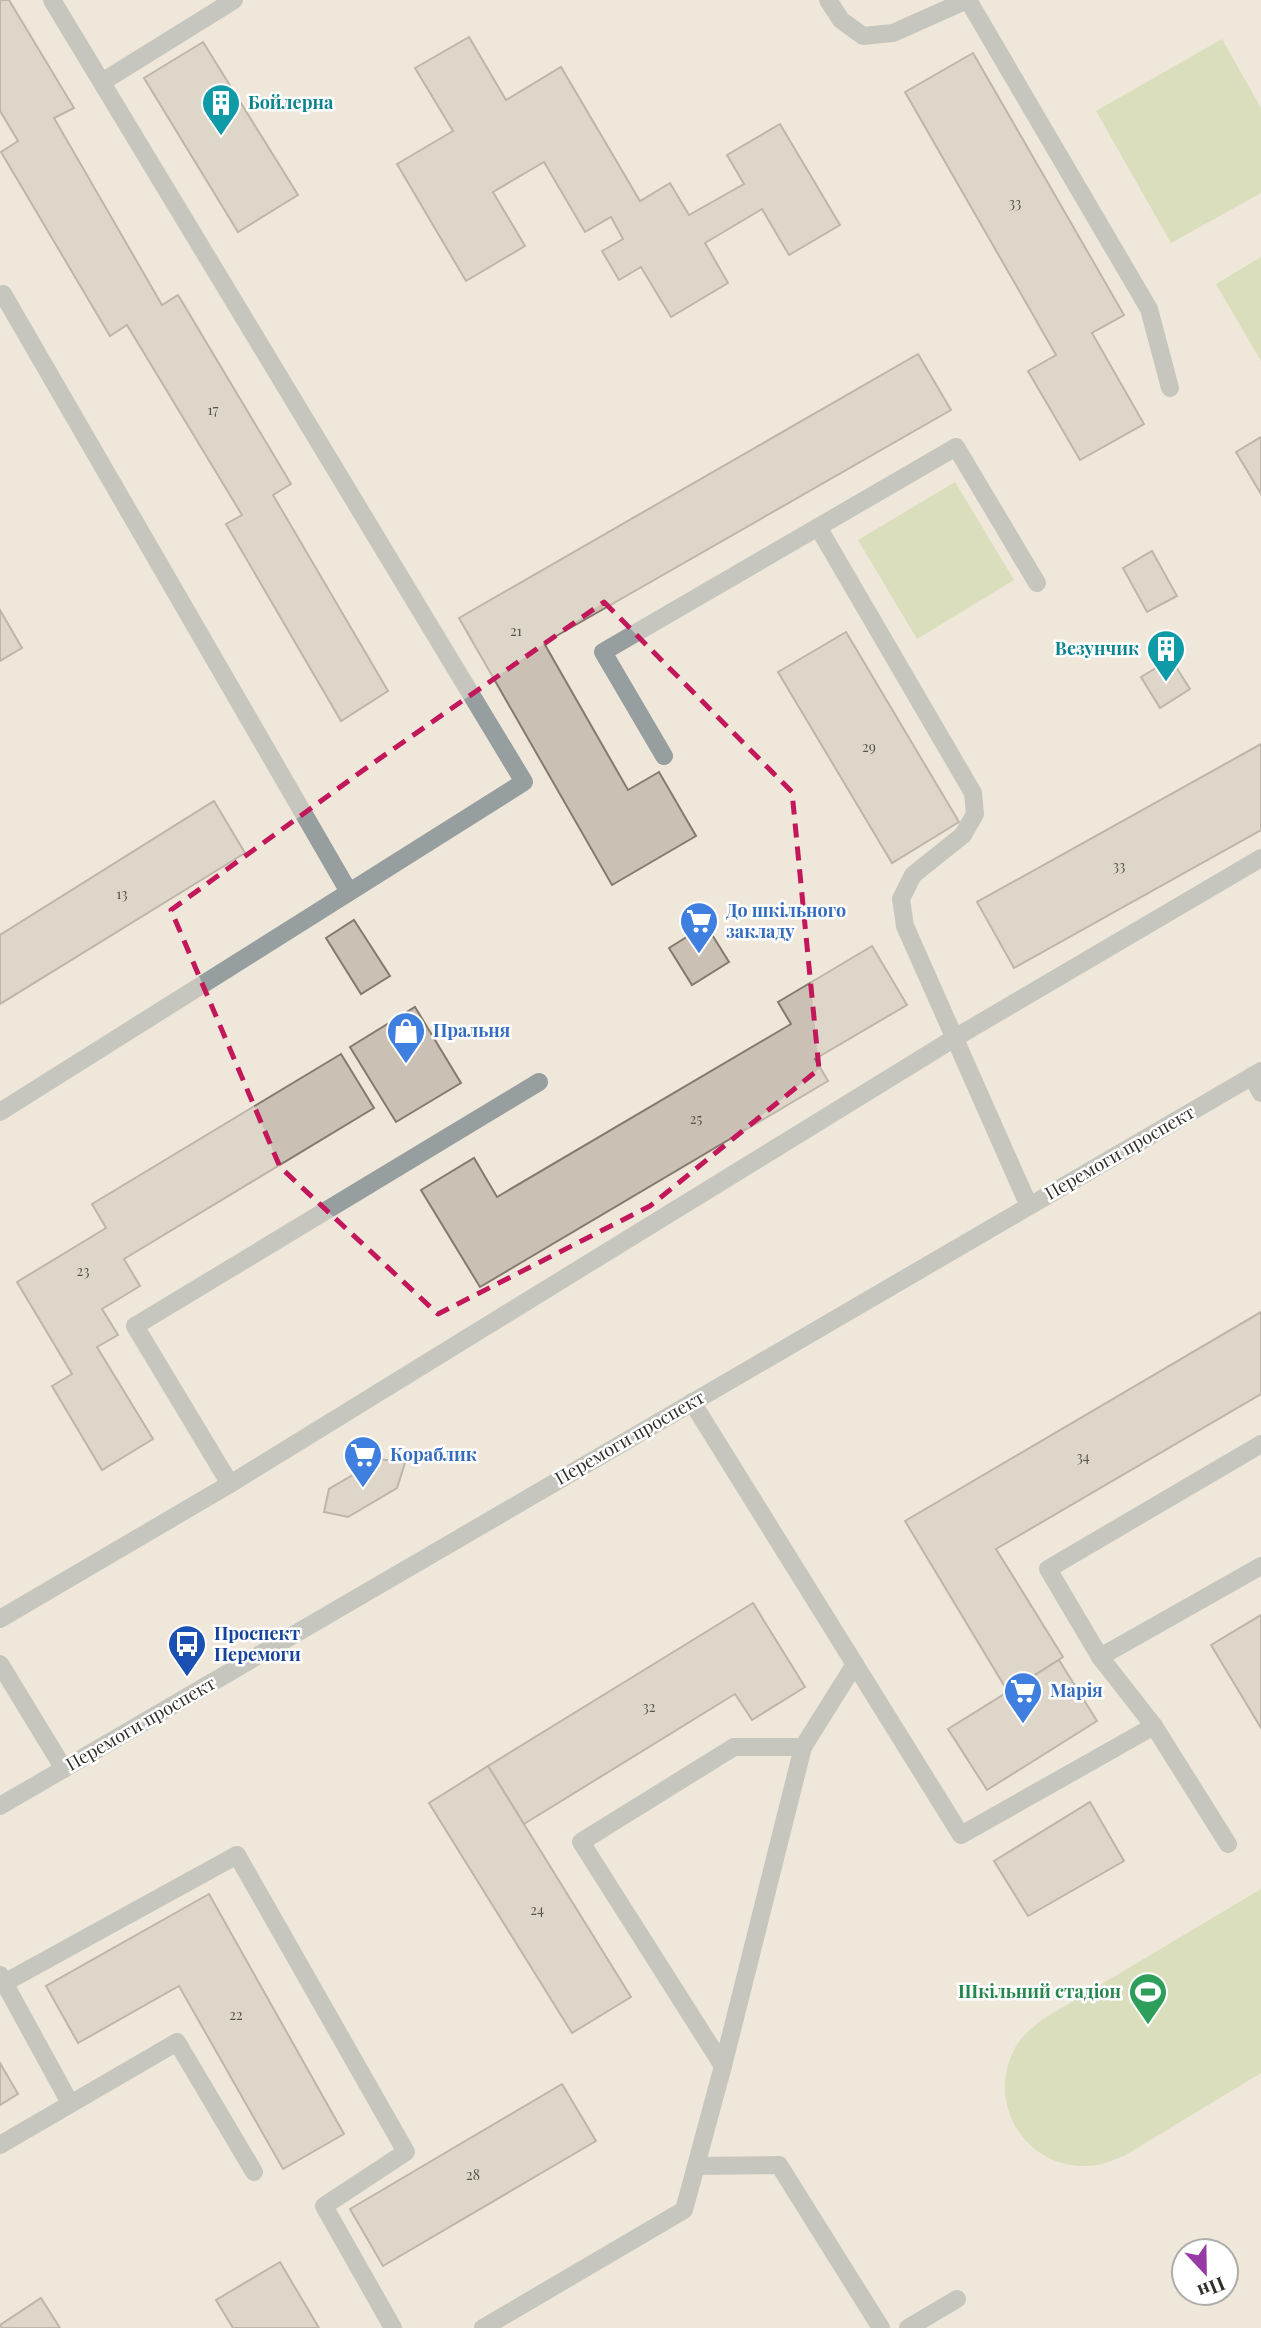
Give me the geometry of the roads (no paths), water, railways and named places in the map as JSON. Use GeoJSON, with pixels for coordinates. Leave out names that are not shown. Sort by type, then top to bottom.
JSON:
{"type":"FeatureCollection","features":[{"type":"Feature","properties":{"kind":"street"},"geometry":{"type":"LineString","coordinates":[[0,1112],[524,782],[52,0]]}},
{"type":"Feature","properties":{"kind":"street"},"geometry":{"type":"LineString","coordinates":[[102,82],[234,0]]}},
{"type":"Feature","properties":{"kind":"street"},"geometry":{"type":"LineString","coordinates":[[828,0],[841,20],[863,36],[893,33],[967,0],[1149,309],[1170,388]]}},
{"type":"Feature","properties":{"kind":"street"},"geometry":{"type":"LineString","coordinates":[[4,294],[349,892]]}},
{"type":"Feature","properties":{"kind":"street"},"geometry":{"type":"LineString","coordinates":[[664,756],[603,652],[956,447],[1037,583]]}},
{"type":"Feature","properties":{"kind":"street"},"geometry":{"type":"LineString","coordinates":[[818,527],[973,793],[975,814],[963,835],[913,875],[901,899],[905,926],[1029,1206]]}},
{"type":"Feature","properties":{"kind":"street"},"geometry":{"type":"LineString","coordinates":[[0,1619],[230,1483],[953,1039],[1261,858]]}},
{"type":"Feature","properties":{"kind":"street"},"geometry":{"type":"LineString","coordinates":[[1257,1074],[1261,1093]]}},
{"type":"Feature","properties":{"kind":"street","name":"Перемоги проспект"},"geometry":{"type":"LineString","coordinates":[[0,1806],[1257,1074]]}},
{"type":"Feature","properties":{"kind":"street"},"geometry":{"type":"LineString","coordinates":[[230,1483],[135,1326],[539,1082]]}},
{"type":"Feature","properties":{"kind":"street"},"geometry":{"type":"LineString","coordinates":[[692,1402],[961,1835],[1154,1726]]}},
{"type":"Feature","properties":{"kind":"street"},"geometry":{"type":"LineString","coordinates":[[1228,1844],[1154,1726],[1100,1657],[1048,1569],[1261,1444]]}},
{"type":"Feature","properties":{"kind":"street"},"geometry":{"type":"LineString","coordinates":[[1100,1657],[1261,1566]]}},
{"type":"Feature","properties":{"kind":"street"},"geometry":{"type":"LineString","coordinates":[[0,1664],[64,1769]]}},
{"type":"Feature","properties":{"kind":"street"},"geometry":{"type":"LineString","coordinates":[[483,2328],[684,2210],[803,1747],[855,1664]]}},
{"type":"Feature","properties":{"kind":"street"},"geometry":{"type":"LineString","coordinates":[[723,2066],[581,1842],[734,1747],[803,1747]]}},
{"type":"Feature","properties":{"kind":"street"},"geometry":{"type":"LineString","coordinates":[[69,2103],[2,1979],[237,1854],[406,2152],[324,2206],[393,2328]]}},
{"type":"Feature","properties":{"kind":"street"},"geometry":{"type":"LineString","coordinates":[[0,2145],[177,2042],[254,2172]]}},
{"type":"Feature","properties":{"kind":"street"},"geometry":{"type":"LineString","coordinates":[[697,2165],[779,2165],[881,2328]]}},
{"type":"Feature","properties":{"kind":"street"},"geometry":{"type":"LineString","coordinates":[[908,2328],[957,2299]]}},
{"type":"Feature","properties":{"kind":"place","name":"Бойлерна"},"geometry":{"type":"Point","coordinates":[221,137]}},
{"type":"Feature","properties":{"kind":"place","name":"Везунчик"},"geometry":{"type":"Point","coordinates":[1166,683]}},
{"type":"Feature","properties":{"kind":"place","name":"До шкільного закладу"},"geometry":{"type":"Point","coordinates":[699,955]}},
{"type":"Feature","properties":{"kind":"place","name":"Пральня"},"geometry":{"type":"Point","coordinates":[406,1065]}},
{"type":"Feature","properties":{"kind":"place","name":"Кораблик"},"geometry":{"type":"Point","coordinates":[363,1489]}},
{"type":"Feature","properties":{"kind":"place","name":"Проспект Перемоги"},"geometry":{"type":"Point","coordinates":[187,1678]}},
{"type":"Feature","properties":{"kind":"place","name":"Марія"},"geometry":{"type":"Point","coordinates":[1023,1725]}},
{"type":"Feature","properties":{"kind":"place","name":"Шкільний стадіон"},"geometry":{"type":"Point","coordinates":[1148,2026]}}]}
